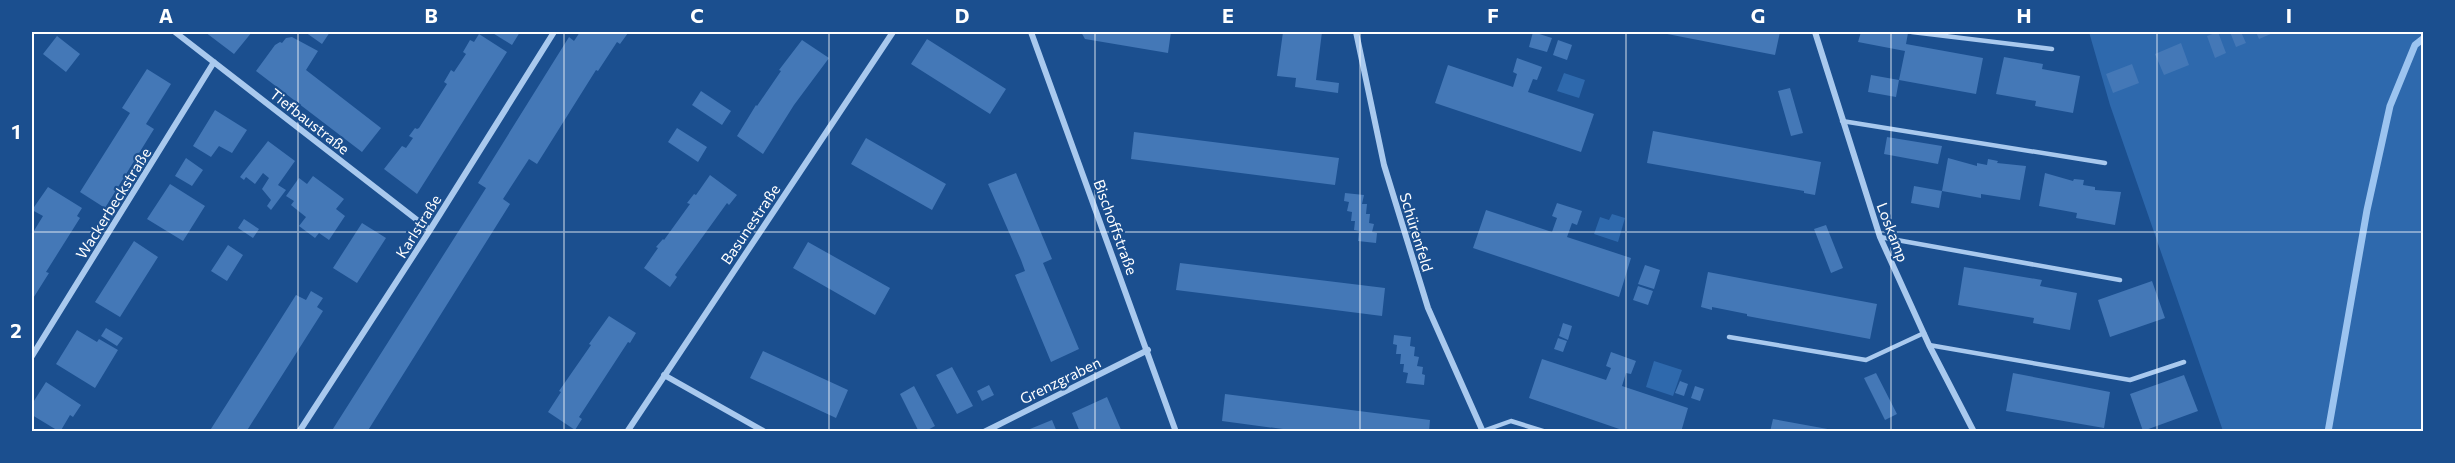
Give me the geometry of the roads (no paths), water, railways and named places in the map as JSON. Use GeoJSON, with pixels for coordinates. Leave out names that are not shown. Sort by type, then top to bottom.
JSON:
{"type":"FeatureCollection","features":[{"type":"Feature","properties":{"kind":"street","name":"Tiefbaustraße"},"geometry":{"type":"LineString","coordinates":[[175,32],[430,230]]}},
{"type":"Feature","properties":{"kind":"street","name":"Karlstraße"},"geometry":{"type":"LineString","coordinates":[[299,432],[430,230],[554,32]]}},
{"type":"Feature","properties":{"kind":"street","name":"Basunestraße"},"geometry":{"type":"LineString","coordinates":[[627,432],[893,32]]}},
{"type":"Feature","properties":{"kind":"street","name":"Bischoffstraße"},"geometry":{"type":"LineString","coordinates":[[1031,32],[1176,432]]}},
{"type":"Feature","properties":{"kind":"street","name":"Schürenfeld"},"geometry":{"type":"LineString","coordinates":[[1356,32],[1384,165],[1428,308],[1483,431]]}},
{"type":"Feature","properties":{"kind":"street","name":"Loskamp"},"geometry":{"type":"LineString","coordinates":[[1815,32],[1880,237],[1929,345],[1974,432]]}},
{"type":"Feature","properties":{"kind":"street","name":"Wackerbeckstraße"},"geometry":{"type":"LineString","coordinates":[[32,356],[214,62]]}},
{"type":"Feature","properties":{"kind":"street","name":"Grenzgraben"},"geometry":{"type":"LineString","coordinates":[[984,432],[1148,350]]}},
{"type":"Feature","properties":{"kind":"street"},"geometry":{"type":"LineString","coordinates":[[664,375],[765,432]]}},
{"type":"Feature","properties":{"kind":"lane"},"geometry":{"type":"LineString","coordinates":[[1912,32],[2052,49]]}},
{"type":"Feature","properties":{"kind":"lane"},"geometry":{"type":"LineString","coordinates":[[1842,121],[2105,164]]}},
{"type":"Feature","properties":{"kind":"lane"},"geometry":{"type":"LineString","coordinates":[[1880,237],[2120,280]]}},
{"type":"Feature","properties":{"kind":"lane"},"geometry":{"type":"LineString","coordinates":[[1729,337],[1866,360],[1924,333]]}},
{"type":"Feature","properties":{"kind":"lane"},"geometry":{"type":"LineString","coordinates":[[1929,345],[2130,380],[2184,362]]}},
{"type":"Feature","properties":{"kind":"lane"},"geometry":{"type":"LineString","coordinates":[[1483,431],[1511,421],[1546,432]]}},
{"type":"Feature","properties":{"kind":"waterway"},"geometry":{"type":"LineString","coordinates":[[2328,432],[2367,210],[2390,106],[2415,45],[2424,38]]}}]}
